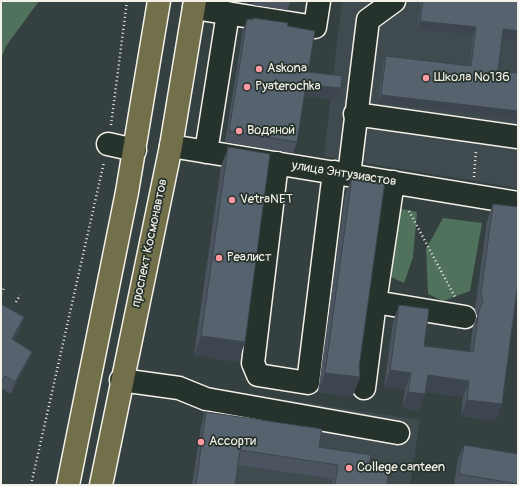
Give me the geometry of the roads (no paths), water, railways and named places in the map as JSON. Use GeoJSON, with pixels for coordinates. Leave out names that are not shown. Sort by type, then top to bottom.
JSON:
{"type":"FeatureCollection","features":[{"type":"Feature","properties":{"kind":"main road"},"geometry":{"type":"LineString","coordinates":[[68,485],[135,150],[160,1]]}},
{"type":"Feature","properties":{"kind":"main road","name":"проспект Космонавтов"},"geometry":{"type":"LineString","coordinates":[[101,485],[121,380],[171,146],[195,4]]}},
{"type":"Feature","properties":{"kind":"street"},"geometry":{"type":"LineString","coordinates":[[195,4],[228,13],[315,27],[319,1]]}},
{"type":"Feature","properties":{"kind":"street"},"geometry":{"type":"LineString","coordinates":[[277,163],[253,363],[258,375],[308,383],[341,174],[355,114],[368,20],[394,1]]}},
{"type":"Feature","properties":{"kind":"street"},"geometry":{"type":"LineString","coordinates":[[206,152],[228,13]]}},
{"type":"Feature","properties":{"kind":"street"},"geometry":{"type":"LineString","coordinates":[[355,114],[518,136]]}},
{"type":"Feature","properties":{"kind":"street"},"geometry":{"type":"LineString","coordinates":[[108,144],[135,150]]}},
{"type":"Feature","properties":{"kind":"street","name":"улица Энтузиастов"},"geometry":{"type":"LineString","coordinates":[[171,146],[518,203]]}},
{"type":"Feature","properties":{"kind":"street"},"geometry":{"type":"LineString","coordinates":[[364,388],[393,182]]}},
{"type":"Feature","properties":{"kind":"street"},"geometry":{"type":"LineString","coordinates":[[375,302],[465,317]]}},
{"type":"Feature","properties":{"kind":"street"},"geometry":{"type":"LineString","coordinates":[[121,380],[179,388],[206,399],[398,433]]}},
{"type":"Feature","properties":{"kind":"place","name":"Askona"},"geometry":{"type":"Point","coordinates":[259,69]}},
{"type":"Feature","properties":{"kind":"place","name":"Школа №136"},"geometry":{"type":"Point","coordinates":[426,78]}},
{"type":"Feature","properties":{"kind":"place","name":"Pyaterochka"},"geometry":{"type":"Point","coordinates":[247,87]}},
{"type":"Feature","properties":{"kind":"place","name":"Водяной"},"geometry":{"type":"Point","coordinates":[239,131]}},
{"type":"Feature","properties":{"kind":"place","name":"VetraNET"},"geometry":{"type":"Point","coordinates":[232,200]}},
{"type":"Feature","properties":{"kind":"place","name":"Реалист"},"geometry":{"type":"Point","coordinates":[219,258]}},
{"type":"Feature","properties":{"kind":"place","name":"Ассорти"},"geometry":{"type":"Point","coordinates":[201,442]}},
{"type":"Feature","properties":{"kind":"place","name":"College canteen"},"geometry":{"type":"Point","coordinates":[349,468]}}]}
